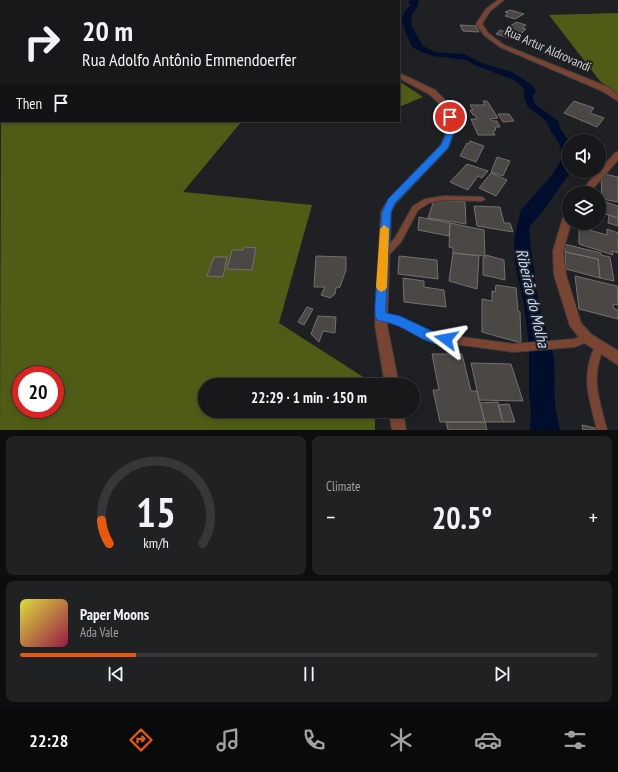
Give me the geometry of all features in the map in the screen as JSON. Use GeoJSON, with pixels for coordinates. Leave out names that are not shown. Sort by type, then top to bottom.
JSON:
{"type":"FeatureCollection","features":[{"type":"Feature","properties":{"kind":"street","name":"Rua Artur Aldrovandi"},"geometry":{"type":"LineString","coordinates":[[501,0],[488,10],[479,24],[486,34],[502,46],[605,89],[618,99]]}},
{"type":"Feature","properties":{"kind":"street"},"geometry":{"type":"LineString","coordinates":[[391,378],[381,316],[386,212],[392,202],[445,146],[450,132],[450,117],[444,104],[432,92],[400,76]]}},
{"type":"Feature","properties":{"kind":"street"},"geometry":{"type":"LineString","coordinates":[[590,186],[618,155]]}},
{"type":"Feature","properties":{"kind":"street"},"geometry":{"type":"LineString","coordinates":[[564,230],[558,252],[560,275],[576,326],[587,338],[618,359]]}},
{"type":"Feature","properties":{"kind":"street"},"geometry":{"type":"LineString","coordinates":[[397,418],[399,430]]}},
{"type":"Feature","properties":{"kind":"lane"},"geometry":{"type":"LineString","coordinates":[[383,257],[398,240],[415,208],[427,201],[444,198],[482,199]]}},
{"type":"Feature","properties":{"kind":"lane"},"geometry":{"type":"LineString","coordinates":[[381,316],[396,320],[432,337],[513,348],[574,343],[587,338]]}},
{"type":"Feature","properties":{"kind":"lane"},"geometry":{"type":"LineString","coordinates":[[599,347],[591,363],[590,376],[602,430]]}},
{"type":"Feature","properties":{"kind":"green space"},"geometry":{"type":"Polygon","coordinates":[[[618,13],[618,96],[600,81],[549,15],[618,13]]]}},
{"type":"Feature","properties":{"kind":"green space"},"geometry":{"type":"Polygon","coordinates":[[[400,82],[423,97],[400,107],[400,82]]]}},
{"type":"Feature","properties":{"kind":"green space"},"geometry":{"type":"Polygon","coordinates":[[[1,122],[241,122],[183,192],[312,205],[279,323],[365,378],[198,378],[198,418],[375,418],[375,430],[0,430],[1,122]]]}},
{"type":"Feature","properties":{"kind":"water"},"geometry":{"type":"Polygon","coordinates":[[[411,0],[419,0],[417,8],[412,14],[411,25],[423,46],[435,52],[464,54],[482,63],[512,72],[532,85],[536,91],[533,96],[533,100],[536,105],[558,121],[564,134],[562,134],[562,153],[560,145],[546,121],[528,107],[524,98],[524,88],[514,80],[474,65],[467,60],[433,56],[419,51],[411,46],[402,19],[406,10],[411,5],[408,2],[411,0]]]}},
{"type":"Feature","properties":{"kind":"water","name":"Ribeirão do Molha"},"geometry":{"type":"Polygon","coordinates":[[[562,159],[562,178],[566,178],[543,211],[530,226],[529,232],[542,320],[549,336],[554,358],[555,406],[560,430],[530,430],[529,346],[524,305],[515,263],[514,239],[521,210],[552,175],[562,159]]]}},
{"type":"Feature","properties":{"kind":"building"},"geometry":{"type":"Polygon","coordinates":[[[510,10],[524,14],[515,19],[505,16],[508,13],[505,12],[510,10]]]}},
{"type":"Feature","properties":{"kind":"building"},"geometry":{"type":"Polygon","coordinates":[[[516,22],[526,25],[522,28],[526,29],[522,33],[506,29],[516,22]]]}},
{"type":"Feature","properties":{"kind":"building"},"geometry":{"type":"Polygon","coordinates":[[[460,25],[476,26],[479,32],[463,31],[460,25]]]}},
{"type":"Feature","properties":{"kind":"building"},"geometry":{"type":"Polygon","coordinates":[[[500,30],[513,35],[509,38],[496,34],[500,30]]]}},
{"type":"Feature","properties":{"kind":"building"},"geometry":{"type":"Polygon","coordinates":[[[483,101],[487,101],[498,118],[490,119],[492,121],[497,121],[500,127],[495,127],[496,130],[493,131],[495,135],[478,135],[471,119],[477,119],[470,110],[473,110],[470,105],[485,105],[483,101]]]}},
{"type":"Feature","properties":{"kind":"building"},"geometry":{"type":"Polygon","coordinates":[[[574,101],[594,108],[590,113],[604,118],[597,127],[564,113],[574,101]]]}},
{"type":"Feature","properties":{"kind":"building"},"geometry":{"type":"Polygon","coordinates":[[[498,114],[509,114],[514,121],[503,122],[498,114]]]}},
{"type":"Feature","properties":{"kind":"building"},"geometry":{"type":"Polygon","coordinates":[[[470,141],[484,146],[476,162],[460,156],[467,143],[469,144],[470,141]]]}},
{"type":"Feature","properties":{"kind":"building"},"geometry":{"type":"Polygon","coordinates":[[[497,157],[510,161],[503,176],[491,172],[497,157]]]}},
{"type":"Feature","properties":{"kind":"building"},"geometry":{"type":"Polygon","coordinates":[[[467,164],[488,171],[482,178],[478,176],[468,190],[450,182],[467,164]]]}},
{"type":"Feature","properties":{"kind":"building"},"geometry":{"type":"Polygon","coordinates":[[[491,173],[507,180],[496,196],[479,188],[491,173]]]}},
{"type":"Feature","properties":{"kind":"building"},"geometry":{"type":"Polygon","coordinates":[[[606,174],[618,177],[618,202],[606,200],[606,186],[601,186],[601,178],[606,178],[606,174]]]}},
{"type":"Feature","properties":{"kind":"building"},"geometry":{"type":"Polygon","coordinates":[[[434,200],[465,202],[466,224],[428,218],[434,200]]]}},
{"type":"Feature","properties":{"kind":"building"},"geometry":{"type":"Polygon","coordinates":[[[606,202],[618,206],[618,218],[606,214],[606,202]]]}},
{"type":"Feature","properties":{"kind":"building"},"geometry":{"type":"Polygon","coordinates":[[[474,206],[500,207],[504,223],[510,223],[513,232],[477,226],[474,206]]]}},
{"type":"Feature","properties":{"kind":"building"},"geometry":{"type":"Polygon","coordinates":[[[609,215],[618,218],[618,226],[608,223],[609,215]]]}},
{"type":"Feature","properties":{"kind":"building"},"geometry":{"type":"Polygon","coordinates":[[[419,217],[450,223],[449,236],[418,230],[419,217]]]}},
{"type":"Feature","properties":{"kind":"building"},"geometry":{"type":"Polygon","coordinates":[[[450,223],[484,230],[485,256],[453,253],[453,248],[449,247],[450,223]]]}},
{"type":"Feature","properties":{"kind":"building"},"geometry":{"type":"Polygon","coordinates":[[[607,229],[618,233],[618,253],[612,251],[613,255],[579,244],[579,230],[590,230],[607,235],[607,229]]]}},
{"type":"Feature","properties":{"kind":"building"},"geometry":{"type":"Polygon","coordinates":[[[564,244],[601,253],[601,255],[610,257],[614,281],[600,278],[598,259],[565,252],[564,244]]]}},
{"type":"Feature","properties":{"kind":"building"},"geometry":{"type":"Polygon","coordinates":[[[244,247],[256,248],[252,270],[227,269],[232,250],[243,250],[244,247]]]}},
{"type":"Feature","properties":{"kind":"building"},"geometry":{"type":"Polygon","coordinates":[[[565,252],[598,259],[600,278],[566,269],[565,252]]]}},
{"type":"Feature","properties":{"kind":"building"},"geometry":{"type":"Polygon","coordinates":[[[453,253],[479,256],[477,289],[449,281],[453,253]]]}},
{"type":"Feature","properties":{"kind":"building"},"geometry":{"type":"Polygon","coordinates":[[[486,255],[504,260],[505,280],[483,275],[483,257],[486,257],[486,255]]]}},
{"type":"Feature","properties":{"kind":"building"},"geometry":{"type":"Polygon","coordinates":[[[316,256],[346,257],[346,270],[340,287],[336,288],[335,294],[330,298],[321,295],[325,287],[314,287],[316,256]]]}},
{"type":"Feature","properties":{"kind":"building"},"geometry":{"type":"Polygon","coordinates":[[[399,256],[437,260],[438,279],[398,274],[399,256]]]}},
{"type":"Feature","properties":{"kind":"building"},"geometry":{"type":"Polygon","coordinates":[[[214,257],[227,257],[223,277],[207,276],[214,257]]]}},
{"type":"Feature","properties":{"kind":"building"},"geometry":{"type":"Polygon","coordinates":[[[575,276],[617,286],[618,305],[613,304],[614,309],[618,310],[618,319],[579,309],[575,276]]]}},
{"type":"Feature","properties":{"kind":"building"},"geometry":{"type":"Polygon","coordinates":[[[403,278],[424,281],[424,287],[444,290],[446,307],[404,302],[403,278]]]}},
{"type":"Feature","properties":{"kind":"building"},"geometry":{"type":"Polygon","coordinates":[[[496,285],[516,288],[518,311],[520,312],[521,343],[482,332],[482,299],[492,301],[492,291],[495,292],[496,285]]]}},
{"type":"Feature","properties":{"kind":"building"},"geometry":{"type":"Polygon","coordinates":[[[307,307],[313,309],[304,325],[298,322],[307,307]]]}},
{"type":"Feature","properties":{"kind":"building"},"geometry":{"type":"Polygon","coordinates":[[[318,316],[336,317],[335,333],[323,331],[319,342],[311,334],[318,316]]]}},
{"type":"Feature","properties":{"kind":"building"},"geometry":{"type":"Polygon","coordinates":[[[432,354],[462,354],[471,391],[477,391],[485,422],[440,422],[433,390],[439,390],[432,354]]]}},
{"type":"Feature","properties":{"kind":"building"},"geometry":{"type":"Polygon","coordinates":[[[471,363],[511,364],[523,401],[479,400],[471,363]]]}},
{"type":"Feature","properties":{"kind":"building"},"geometry":{"type":"Polygon","coordinates":[[[498,402],[503,422],[485,422],[480,403],[498,402]]]}},
{"type":"Feature","properties":{"kind":"building"},"geometry":{"type":"Polygon","coordinates":[[[509,404],[515,422],[503,422],[498,405],[509,404]]]}},
{"type":"Feature","properties":{"kind":"building"},"geometry":{"type":"Polygon","coordinates":[[[446,422],[485,422],[487,430],[448,430],[446,422]]]}},
{"type":"Feature","properties":{"kind":"building"},"geometry":{"type":"Polygon","coordinates":[[[582,425],[595,428],[596,430],[583,430],[582,425]]]}},
{"type":"Feature","properties":{"kind":"slow traffic"},"geometry":{"type":"LineString","coordinates":[[381,287],[384,229]]}},
{"type":"Feature","properties":{"kind":"route"},"geometry":{"type":"LineString","coordinates":[[446,339],[432,337],[396,320],[381,316],[381,304],[386,212],[392,202],[445,146],[450,132],[450,117]]}}]}
